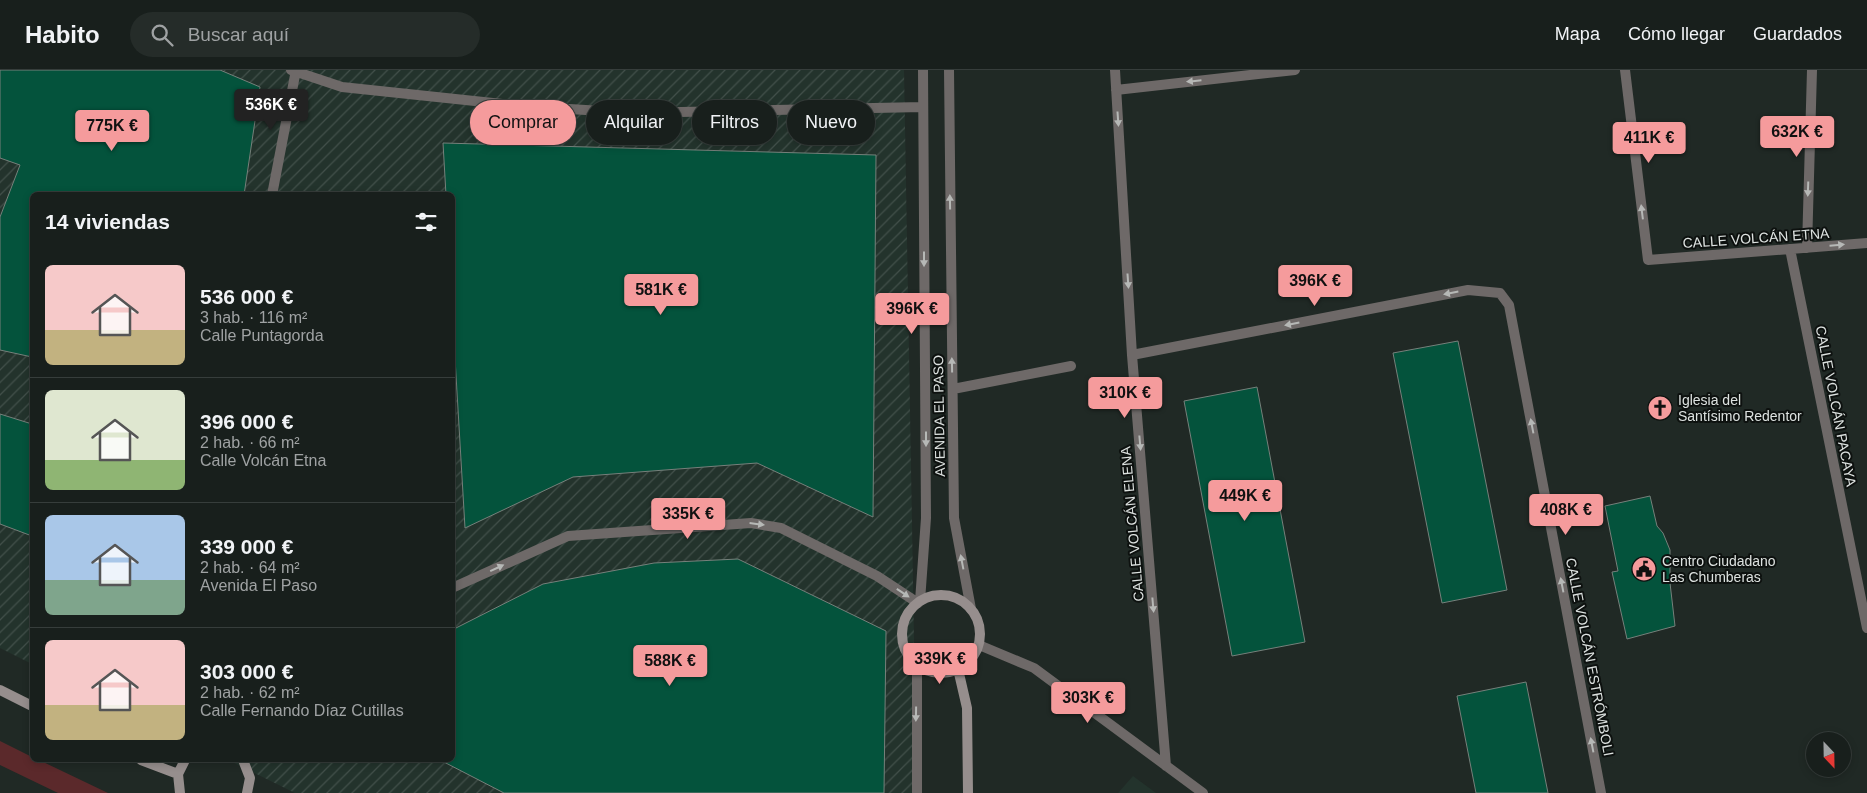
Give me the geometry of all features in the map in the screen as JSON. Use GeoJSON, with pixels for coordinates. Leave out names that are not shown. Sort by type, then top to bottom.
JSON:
{"type":"FeatureCollection","features":[{"type":"Feature","properties":{"kind":"street","name":"AVENIDA EL PASO"},"geometry":{"type":"LineString","coordinates":[[919,602],[926,518],[923,70]]}},
{"type":"Feature","properties":{"kind":"street","name":"AVENIDA EL PASO"},"geometry":{"type":"LineString","coordinates":[[949,70],[954,518],[971,609]]}},
{"type":"Feature","properties":{"kind":"street","name":"CALLE VOLCÁN ELENA"},"geometry":{"type":"LineString","coordinates":[[1115,70],[1132,355],[1166,766]]}},
{"type":"Feature","properties":{"kind":"street"},"geometry":{"type":"LineString","coordinates":[[1116,90],[1295,70]]}},
{"type":"Feature","properties":{"kind":"street","name":"CALLE VOLCÁN ETNA"},"geometry":{"type":"LineString","coordinates":[[1625,70],[1648,260],[1867,243]]}},
{"type":"Feature","properties":{"kind":"street"},"geometry":{"type":"LineString","coordinates":[[1806,248],[1812,70]]}},
{"type":"Feature","properties":{"kind":"street"},"geometry":{"type":"LineString","coordinates":[[273,192],[294,71],[342,87],[521,106],[624,112],[923,108]]}},
{"type":"Feature","properties":{"kind":"street","name":"CALLE VOLCÁN PACAYA"},"geometry":{"type":"LineString","coordinates":[[1790,249],[1865,607],[1867,628]]}},
{"type":"Feature","properties":{"kind":"street","name":"CALLE VOLCÁN ESTRÓMBOLI"},"geometry":{"type":"LineString","coordinates":[[1132,355],[1468,290],[1500,293],[1509,305],[1601,793]]}},
{"type":"Feature","properties":{"kind":"street"},"geometry":{"type":"LineString","coordinates":[[953,389],[1071,366]]}},
{"type":"Feature","properties":{"kind":"street"},"geometry":{"type":"LineString","coordinates":[[455,587],[568,536],[751,523],[782,528],[877,576],[919,602]]}},
{"type":"Feature","properties":{"kind":"street"},"geometry":{"type":"LineString","coordinates":[[942,595],[963,602],[971,609],[978,620],[979,645],[974,656],[958,669],[938,673],[917,665],[909,656],[904,646],[902,634],[906,616],[919,602],[942,595]]}},
{"type":"Feature","properties":{"kind":"street"},"geometry":{"type":"LineString","coordinates":[[979,645],[1034,668],[1203,793]]}},
{"type":"Feature","properties":{"kind":"street"},"geometry":{"type":"LineString","coordinates":[[917,665],[917,793]]}},
{"type":"Feature","properties":{"kind":"street"},"geometry":{"type":"LineString","coordinates":[[958,669],[967,708],[968,793]]}},
{"type":"Feature","properties":{"kind":"street"},"geometry":{"type":"LineString","coordinates":[[0,690],[30,705]]}},
{"type":"Feature","properties":{"kind":"street"},"geometry":{"type":"LineString","coordinates":[[146,762],[178,774]]}},
{"type":"Feature","properties":{"kind":"street"},"geometry":{"type":"LineString","coordinates":[[180,793],[178,774],[185,762]]}},
{"type":"Feature","properties":{"kind":"street"},"geometry":{"type":"LineString","coordinates":[[244,762],[250,778],[248,793]]}},
{"type":"Feature","properties":{"kind":"street"},"geometry":{"type":"LineString","coordinates":[[968,770],[973,793]]}},
{"type":"Feature","properties":{"kind":"shaded area"},"geometry":{"type":"Polygon","coordinates":[[[0,70],[904,70],[915,696],[913,793],[295,793],[232,762],[455,762],[455,192],[30,192],[30,663],[0,648],[0,70]]]}},
{"type":"Feature","properties":{"kind":"shaded area"},"geometry":{"type":"Polygon","coordinates":[[[0,741],[30,756],[30,762],[43,762],[108,793],[58,793],[0,765],[0,741]]]}},
{"type":"Feature","properties":{"kind":"shaded area"},"geometry":{"type":"Polygon","coordinates":[[[1133,776],[1156,793],[1118,793],[1133,776]]]}},
{"type":"Feature","properties":{"kind":"building"},"geometry":{"type":"Polygon","coordinates":[[[0,70],[220,70],[260,87],[244,192],[30,192],[30,357],[0,350],[0,217],[20,165],[0,158],[0,70]]]}},
{"type":"Feature","properties":{"kind":"building"},"geometry":{"type":"Polygon","coordinates":[[[443,143],[876,155],[873,517],[757,463],[573,477],[465,528],[455,358],[455,192],[446,192],[443,143]]]}},
{"type":"Feature","properties":{"kind":"building"},"geometry":{"type":"Polygon","coordinates":[[[1458,341],[1507,590],[1442,603],[1393,353],[1458,341]]]}},
{"type":"Feature","properties":{"kind":"building"},"geometry":{"type":"Polygon","coordinates":[[[1257,387],[1305,642],[1232,656],[1184,401],[1257,387]]]}},
{"type":"Feature","properties":{"kind":"building"},"geometry":{"type":"Polygon","coordinates":[[[0,414],[30,423],[30,535],[0,524],[0,414]]]}},
{"type":"Feature","properties":{"kind":"building","name":"Centro Ciudadano Las Chumberas"},"geometry":{"type":"Polygon","coordinates":[[[1650,496],[1657,526],[1663,533],[1670,550],[1670,583],[1675,626],[1627,639],[1612,572],[1618,571],[1605,506],[1650,496]]]}},
{"type":"Feature","properties":{"kind":"building"},"geometry":{"type":"Polygon","coordinates":[[[738,559],[886,631],[884,793],[504,793],[444,762],[455,762],[455,628],[543,584],[654,563],[738,559]]]}},
{"type":"Feature","properties":{"kind":"building"},"geometry":{"type":"Polygon","coordinates":[[[1526,682],[1548,793],[1476,793],[1457,696],[1526,682]]]}},
{"type":"Feature","properties":{"kind":"place","name":"Iglesia del Santísimo Redentor"},"geometry":{"type":"Point","coordinates":[1660,408]}},
{"type":"Feature","properties":{"kind":"place","name":"Centro Ciudadano Las Chumberas"},"geometry":{"type":"Point","coordinates":[1644,569]}}]}
